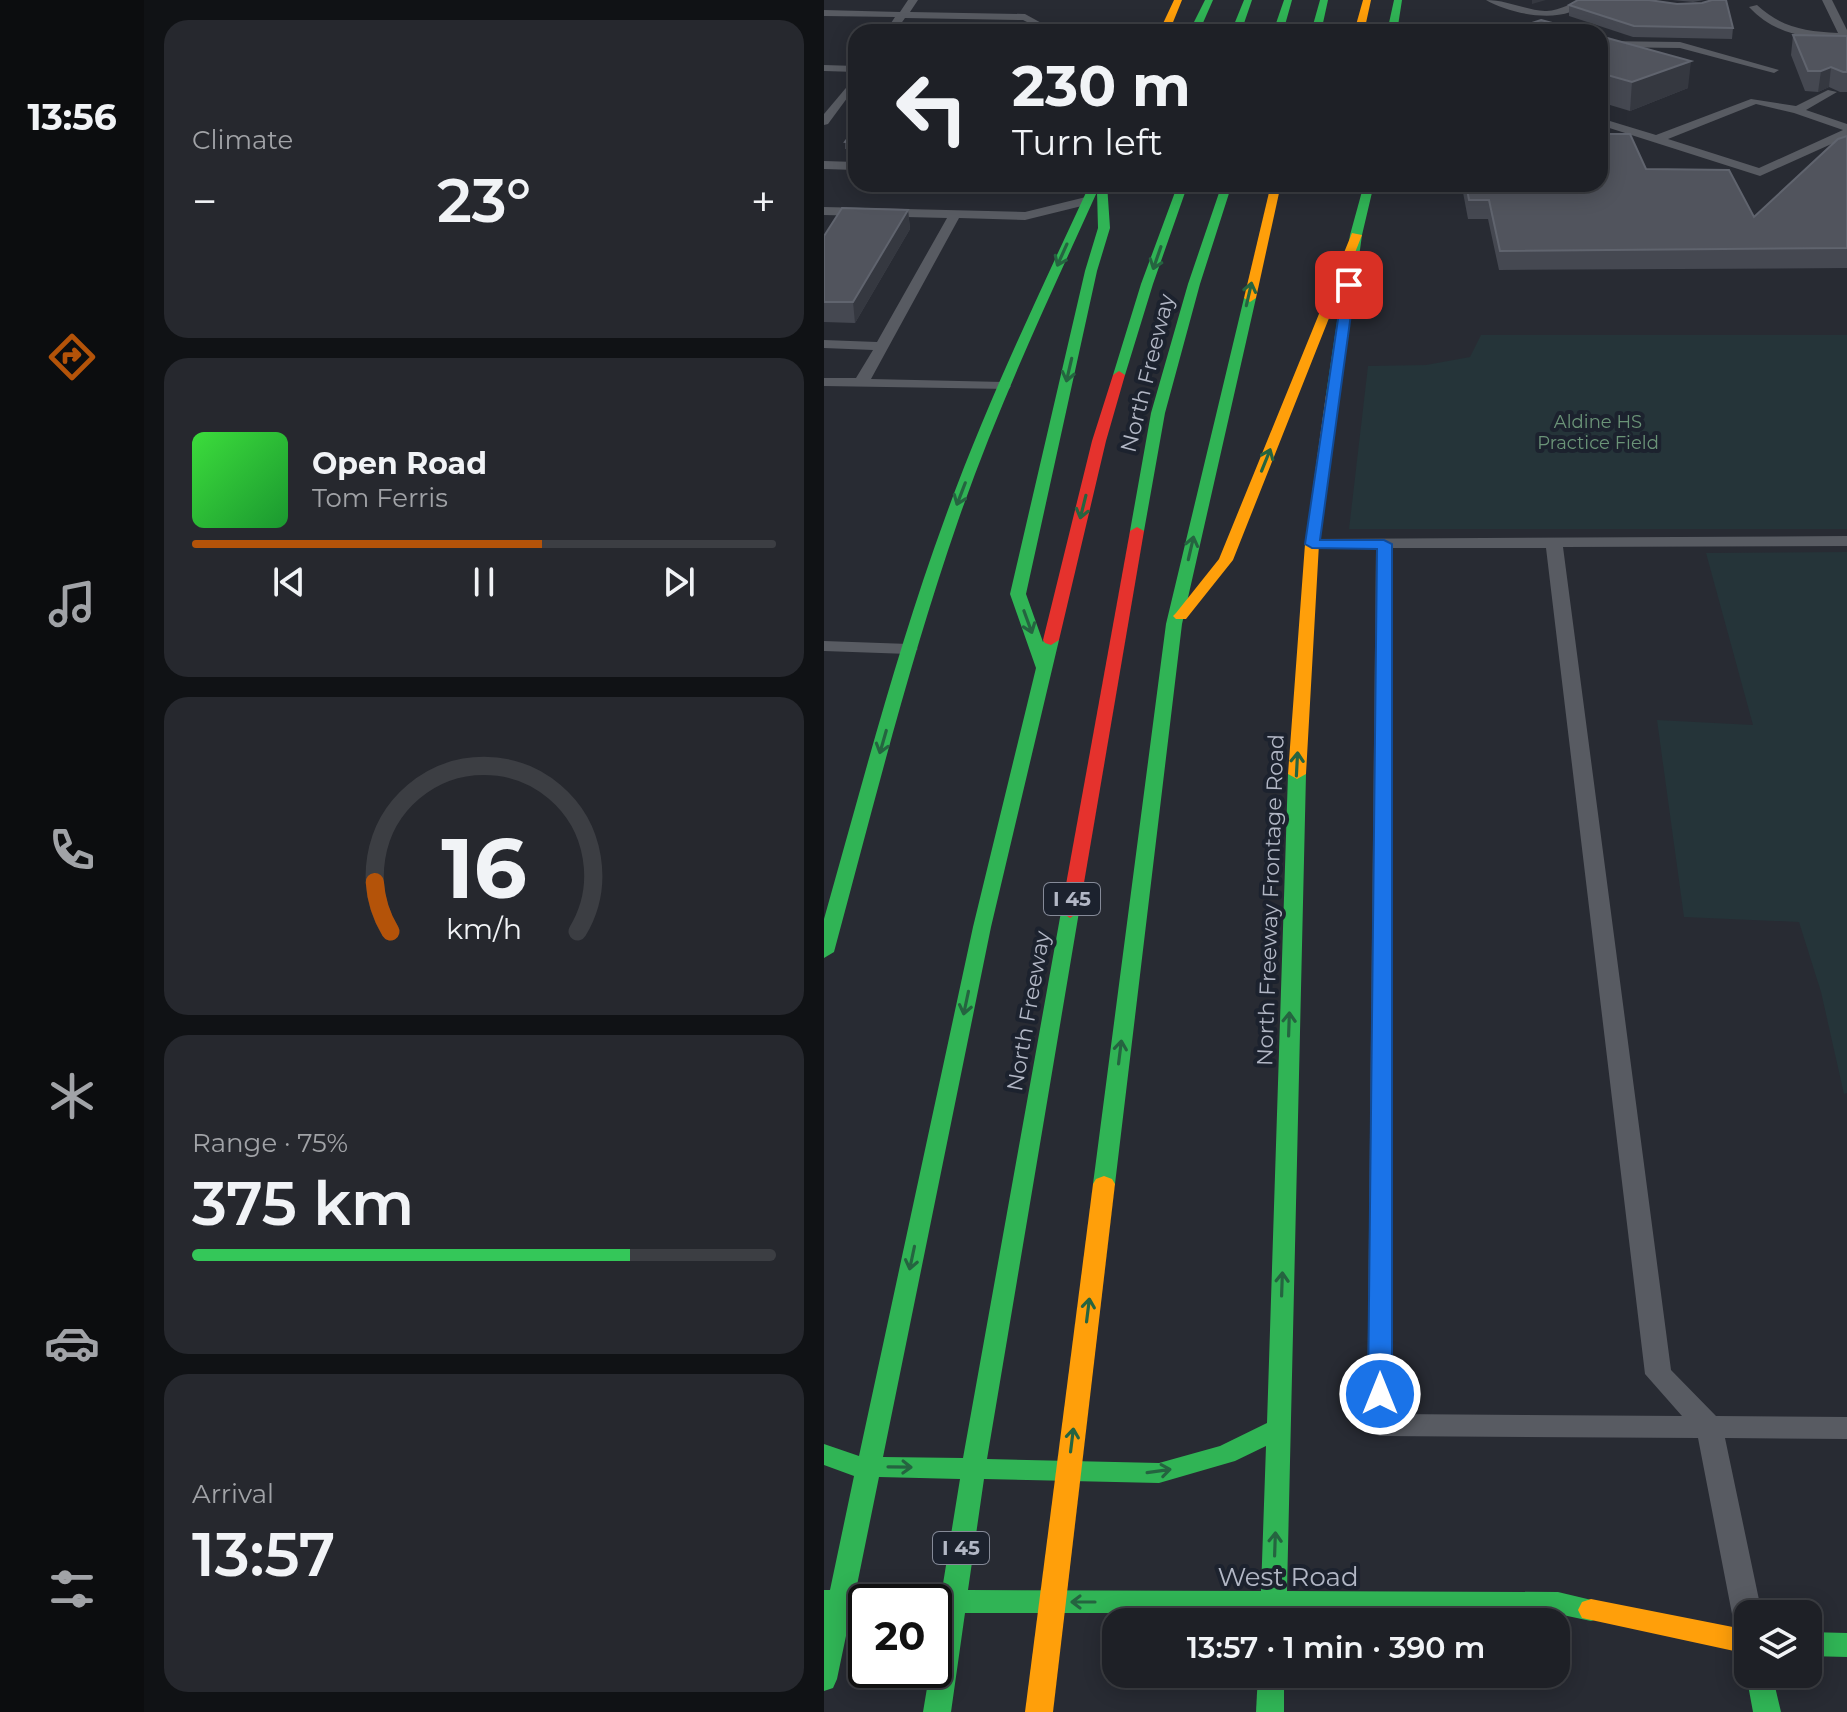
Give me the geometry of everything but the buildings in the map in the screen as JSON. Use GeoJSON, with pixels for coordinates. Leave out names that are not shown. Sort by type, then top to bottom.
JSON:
{"type":"FeatureCollection","features":[{"type":"Feature","properties":{"kind":"main road"},"geometry":{"type":"LineString","coordinates":[[1168,24],[1178,0]]}},
{"type":"Feature","properties":{"kind":"main road"},"geometry":{"type":"LineString","coordinates":[[1198,24],[1209,0]]}},
{"type":"Feature","properties":{"kind":"main road"},"geometry":{"type":"LineString","coordinates":[[1239,24],[1248,0]]}},
{"type":"Feature","properties":{"kind":"main road"},"geometry":{"type":"LineString","coordinates":[[1280,24],[1288,0]]}},
{"type":"Feature","properties":{"kind":"main road"},"geometry":{"type":"LineString","coordinates":[[1318,24],[1324,0]]}},
{"type":"Feature","properties":{"kind":"main road"},"geometry":{"type":"LineString","coordinates":[[1361,24],[1367,0]]}},
{"type":"Feature","properties":{"kind":"main road"},"geometry":{"type":"LineString","coordinates":[[1394,24],[1398,0]]}},
{"type":"Feature","properties":{"kind":"main road"},"geometry":{"type":"LineString","coordinates":[[824,952],[909,649],[952,518],[1004,386],[1091,192]]}},
{"type":"Feature","properties":{"kind":"main road"},"geometry":{"type":"LineString","coordinates":[[1044,667],[1018,594],[1091,271],[1104,228],[1102,192]]}},
{"type":"Feature","properties":{"kind":"main road","name":"North Freeway"},"geometry":{"type":"LineString","coordinates":[[824,1679],[982,927],[1044,667],[1099,441],[1147,284],[1180,192]]}},
{"type":"Feature","properties":{"kind":"main road"},"geometry":{"type":"LineString","coordinates":[[1185,192],[1191,220],[1194,284]]}},
{"type":"Feature","properties":{"kind":"main road","name":"North Freeway"},"geometry":{"type":"LineString","coordinates":[[937,1712],[986,1384],[1158,413],[1194,284],[1224,192]]}},
{"type":"Feature","properties":{"kind":"main road"},"geometry":{"type":"LineString","coordinates":[[1249,207],[1265,192]]}},
{"type":"Feature","properties":{"kind":"main road"},"geometry":{"type":"LineString","coordinates":[[1039,1712],[1174,624],[1272,192]]}},
{"type":"Feature","properties":{"kind":"main road","name":"North Freeway Frontage Road"},"geometry":{"type":"LineString","coordinates":[[1273,1608],[1297,769],[1312,544],[1356,235],[1367,192]]}},
{"type":"Feature","properties":{"kind":"main road"},"geometry":{"type":"LineString","coordinates":[[1194,284],[1231,233]]}},
{"type":"Feature","properties":{"kind":"main road"},"geometry":{"type":"LineString","coordinates":[[1174,624],[1226,560],[1356,235]]}},
{"type":"Feature","properties":{"kind":"main road"},"geometry":{"type":"LineString","coordinates":[[824,1454],[854,1466],[1159,1473],[1226,1454],[1278,1429]]}},
{"type":"Feature","properties":{"kind":"main road","name":"West Road"},"geometry":{"type":"LineString","coordinates":[[824,1601],[1558,1603],[1734,1639]]}},
{"type":"Feature","properties":{"kind":"main road"},"geometry":{"type":"LineString","coordinates":[[1822,1644],[1847,1645]]}},
{"type":"Feature","properties":{"kind":"main road"},"geometry":{"type":"LineString","coordinates":[[1270,1712],[1271,1688]]}},
{"type":"Feature","properties":{"kind":"main road"},"geometry":{"type":"LineString","coordinates":[[1762,1688],[1767,1712]]}},
{"type":"Feature","properties":{"kind":"lane"},"geometry":{"type":"LineString","coordinates":[[897,24],[913,0]]}},
{"type":"Feature","properties":{"kind":"lane"},"geometry":{"type":"LineString","coordinates":[[1491,0],[1547,15],[1584,0]]}},
{"type":"Feature","properties":{"kind":"lane"},"geometry":{"type":"LineString","coordinates":[[1754,7],[1771,24],[1795,34],[1845,36],[1827,0]]}},
{"type":"Feature","properties":{"kind":"lane"},"geometry":{"type":"LineString","coordinates":[[824,13],[1025,17],[1038,24]]}},
{"type":"Feature","properties":{"kind":"lane"},"geometry":{"type":"LineString","coordinates":[[1608,44],[1680,45],[1774,70]]}},
{"type":"Feature","properties":{"kind":"lane"},"geometry":{"type":"LineString","coordinates":[[824,68],[848,69]]}},
{"type":"Feature","properties":{"kind":"lane"},"geometry":{"type":"LineString","coordinates":[[1797,110],[1832,92]]}},
{"type":"Feature","properties":{"kind":"lane"},"geometry":{"type":"LineString","coordinates":[[824,122],[848,94]]}},
{"type":"Feature","properties":{"kind":"lane"},"geometry":{"type":"LineString","coordinates":[[1657,139],[1755,101],[1797,110],[1847,130]]}},
{"type":"Feature","properties":{"kind":"lane"},"geometry":{"type":"LineString","coordinates":[[1608,124],[1760,172],[1847,130]]}},
{"type":"Feature","properties":{"kind":"lane"},"geometry":{"type":"LineString","coordinates":[[824,165],[848,166]]}},
{"type":"Feature","properties":{"kind":"lane"},"geometry":{"type":"LineString","coordinates":[[824,211],[1033,215],[1086,201]]}},
{"type":"Feature","properties":{"kind":"lane"},"geometry":{"type":"LineString","coordinates":[[861,383],[956,213]]}},
{"type":"Feature","properties":{"kind":"lane"},"geometry":{"type":"LineString","coordinates":[[824,344],[881,346]]}},
{"type":"Feature","properties":{"kind":"lane"},"geometry":{"type":"LineString","coordinates":[[826,386],[861,383],[1004,386]]}},
{"type":"Feature","properties":{"kind":"lane"},"geometry":{"type":"LineString","coordinates":[[1312,544],[1847,541]]}},
{"type":"Feature","properties":{"kind":"lane"},"geometry":{"type":"LineString","coordinates":[[1554,543],[1658,1374],[1709,1427],[1744,1600]]}},
{"type":"Feature","properties":{"kind":"lane"},"geometry":{"type":"LineString","coordinates":[[1384,544],[1380,1425],[1847,1428]]}},
{"type":"Feature","properties":{"kind":"lane"},"geometry":{"type":"LineString","coordinates":[[824,646],[909,649]]}},
{"type":"Feature","properties":{"kind":"green space","name":"Aldine HS Practice Field"},"geometry":{"type":"Polygon","coordinates":[[[1481,335],[1847,335],[1847,529],[1349,529],[1368,366],[1426,365],[1470,357],[1481,335]]]}},
{"type":"Feature","properties":{"kind":"green space"},"geometry":{"type":"Polygon","coordinates":[[[1847,552],[1847,1093],[1844,1094],[1821,992],[1799,922],[1684,917],[1657,720],[1753,725],[1706,553],[1847,552]]]}},
{"type":"Feature","properties":{"kind":"traffic: fast"},"geometry":{"type":"LineString","coordinates":[[1198,24],[1209,0]]}},
{"type":"Feature","properties":{"kind":"traffic: fast"},"geometry":{"type":"LineString","coordinates":[[1239,24],[1248,0]]}},
{"type":"Feature","properties":{"kind":"traffic: fast"},"geometry":{"type":"LineString","coordinates":[[1280,24],[1288,0]]}},
{"type":"Feature","properties":{"kind":"traffic: fast"},"geometry":{"type":"LineString","coordinates":[[1318,24],[1324,0]]}},
{"type":"Feature","properties":{"kind":"traffic: fast"},"geometry":{"type":"LineString","coordinates":[[1394,24],[1398,0]]}},
{"type":"Feature","properties":{"kind":"traffic: fast"},"geometry":{"type":"LineString","coordinates":[[824,952],[900,681],[951,520],[1001,392],[1091,192]]}},
{"type":"Feature","properties":{"kind":"traffic: fast"},"geometry":{"type":"LineString","coordinates":[[1044,667],[1018,594],[1091,271],[1104,228],[1102,192]]}},
{"type":"Feature","properties":{"kind":"traffic: fast"},"geometry":{"type":"LineString","coordinates":[[1119,375],[1180,192]]}},
{"type":"Feature","properties":{"kind":"traffic: fast"},"geometry":{"type":"LineString","coordinates":[[1137,531],[1158,413],[1194,284],[1224,192]]}},
{"type":"Feature","properties":{"kind":"traffic: fast"},"geometry":{"type":"LineString","coordinates":[[1333,395],[1356,235],[1367,192]]}},
{"type":"Feature","properties":{"kind":"traffic: fast"},"geometry":{"type":"LineString","coordinates":[[1104,1184],[1174,624],[1250,298]]}},
{"type":"Feature","properties":{"kind":"traffic: fast"},"geometry":{"type":"LineString","coordinates":[[824,1679],[982,927],[1051,640]]}},
{"type":"Feature","properties":{"kind":"traffic: fast"},"geometry":{"type":"LineString","coordinates":[[1273,1608],[1297,774]]}},
{"type":"Feature","properties":{"kind":"traffic: fast"},"geometry":{"type":"LineString","coordinates":[[937,1712],[986,1384],[1070,912]]}},
{"type":"Feature","properties":{"kind":"traffic: fast"},"geometry":{"type":"LineString","coordinates":[[824,1454],[854,1466],[1159,1473],[1226,1454],[1278,1429]]}},
{"type":"Feature","properties":{"kind":"traffic: fast"},"geometry":{"type":"LineString","coordinates":[[824,1601],[1558,1603],[1591,1610]]}},
{"type":"Feature","properties":{"kind":"traffic: fast"},"geometry":{"type":"LineString","coordinates":[[1822,1644],[1847,1645]]}},
{"type":"Feature","properties":{"kind":"traffic: fast"},"geometry":{"type":"LineString","coordinates":[[1270,1712],[1271,1688]]}},
{"type":"Feature","properties":{"kind":"traffic: fast"},"geometry":{"type":"LineString","coordinates":[[1762,1688],[1767,1712]]}},
{"type":"Feature","properties":{"kind":"traffic: slow"},"geometry":{"type":"LineString","coordinates":[[1168,24],[1178,0]]}},
{"type":"Feature","properties":{"kind":"traffic: slow"},"geometry":{"type":"LineString","coordinates":[[1361,24],[1367,0]]}},
{"type":"Feature","properties":{"kind":"traffic: slow"},"geometry":{"type":"LineString","coordinates":[[1250,298],[1274,192]]}},
{"type":"Feature","properties":{"kind":"traffic: slow"},"geometry":{"type":"LineString","coordinates":[[1181,616],[1226,560],[1356,235]]}},
{"type":"Feature","properties":{"kind":"traffic: slow"},"geometry":{"type":"LineString","coordinates":[[1297,774],[1312,544],[1333,395]]}},
{"type":"Feature","properties":{"kind":"traffic: slow"},"geometry":{"type":"LineString","coordinates":[[1039,1712],[1104,1184]]}},
{"type":"Feature","properties":{"kind":"traffic: slow"},"geometry":{"type":"LineString","coordinates":[[1591,1610],[1734,1639]]}},
{"type":"Feature","properties":{"kind":"traffic: jam"},"geometry":{"type":"LineString","coordinates":[[1051,640],[1099,441],[1119,375]]}},
{"type":"Feature","properties":{"kind":"traffic: jam"},"geometry":{"type":"LineString","coordinates":[[1070,912],[1137,531]]}},
{"type":"Feature","properties":{"kind":"route"},"geometry":{"type":"LineString","coordinates":[[1349,285],[1312,544],[1384,544],[1380,1394]]}}]}
